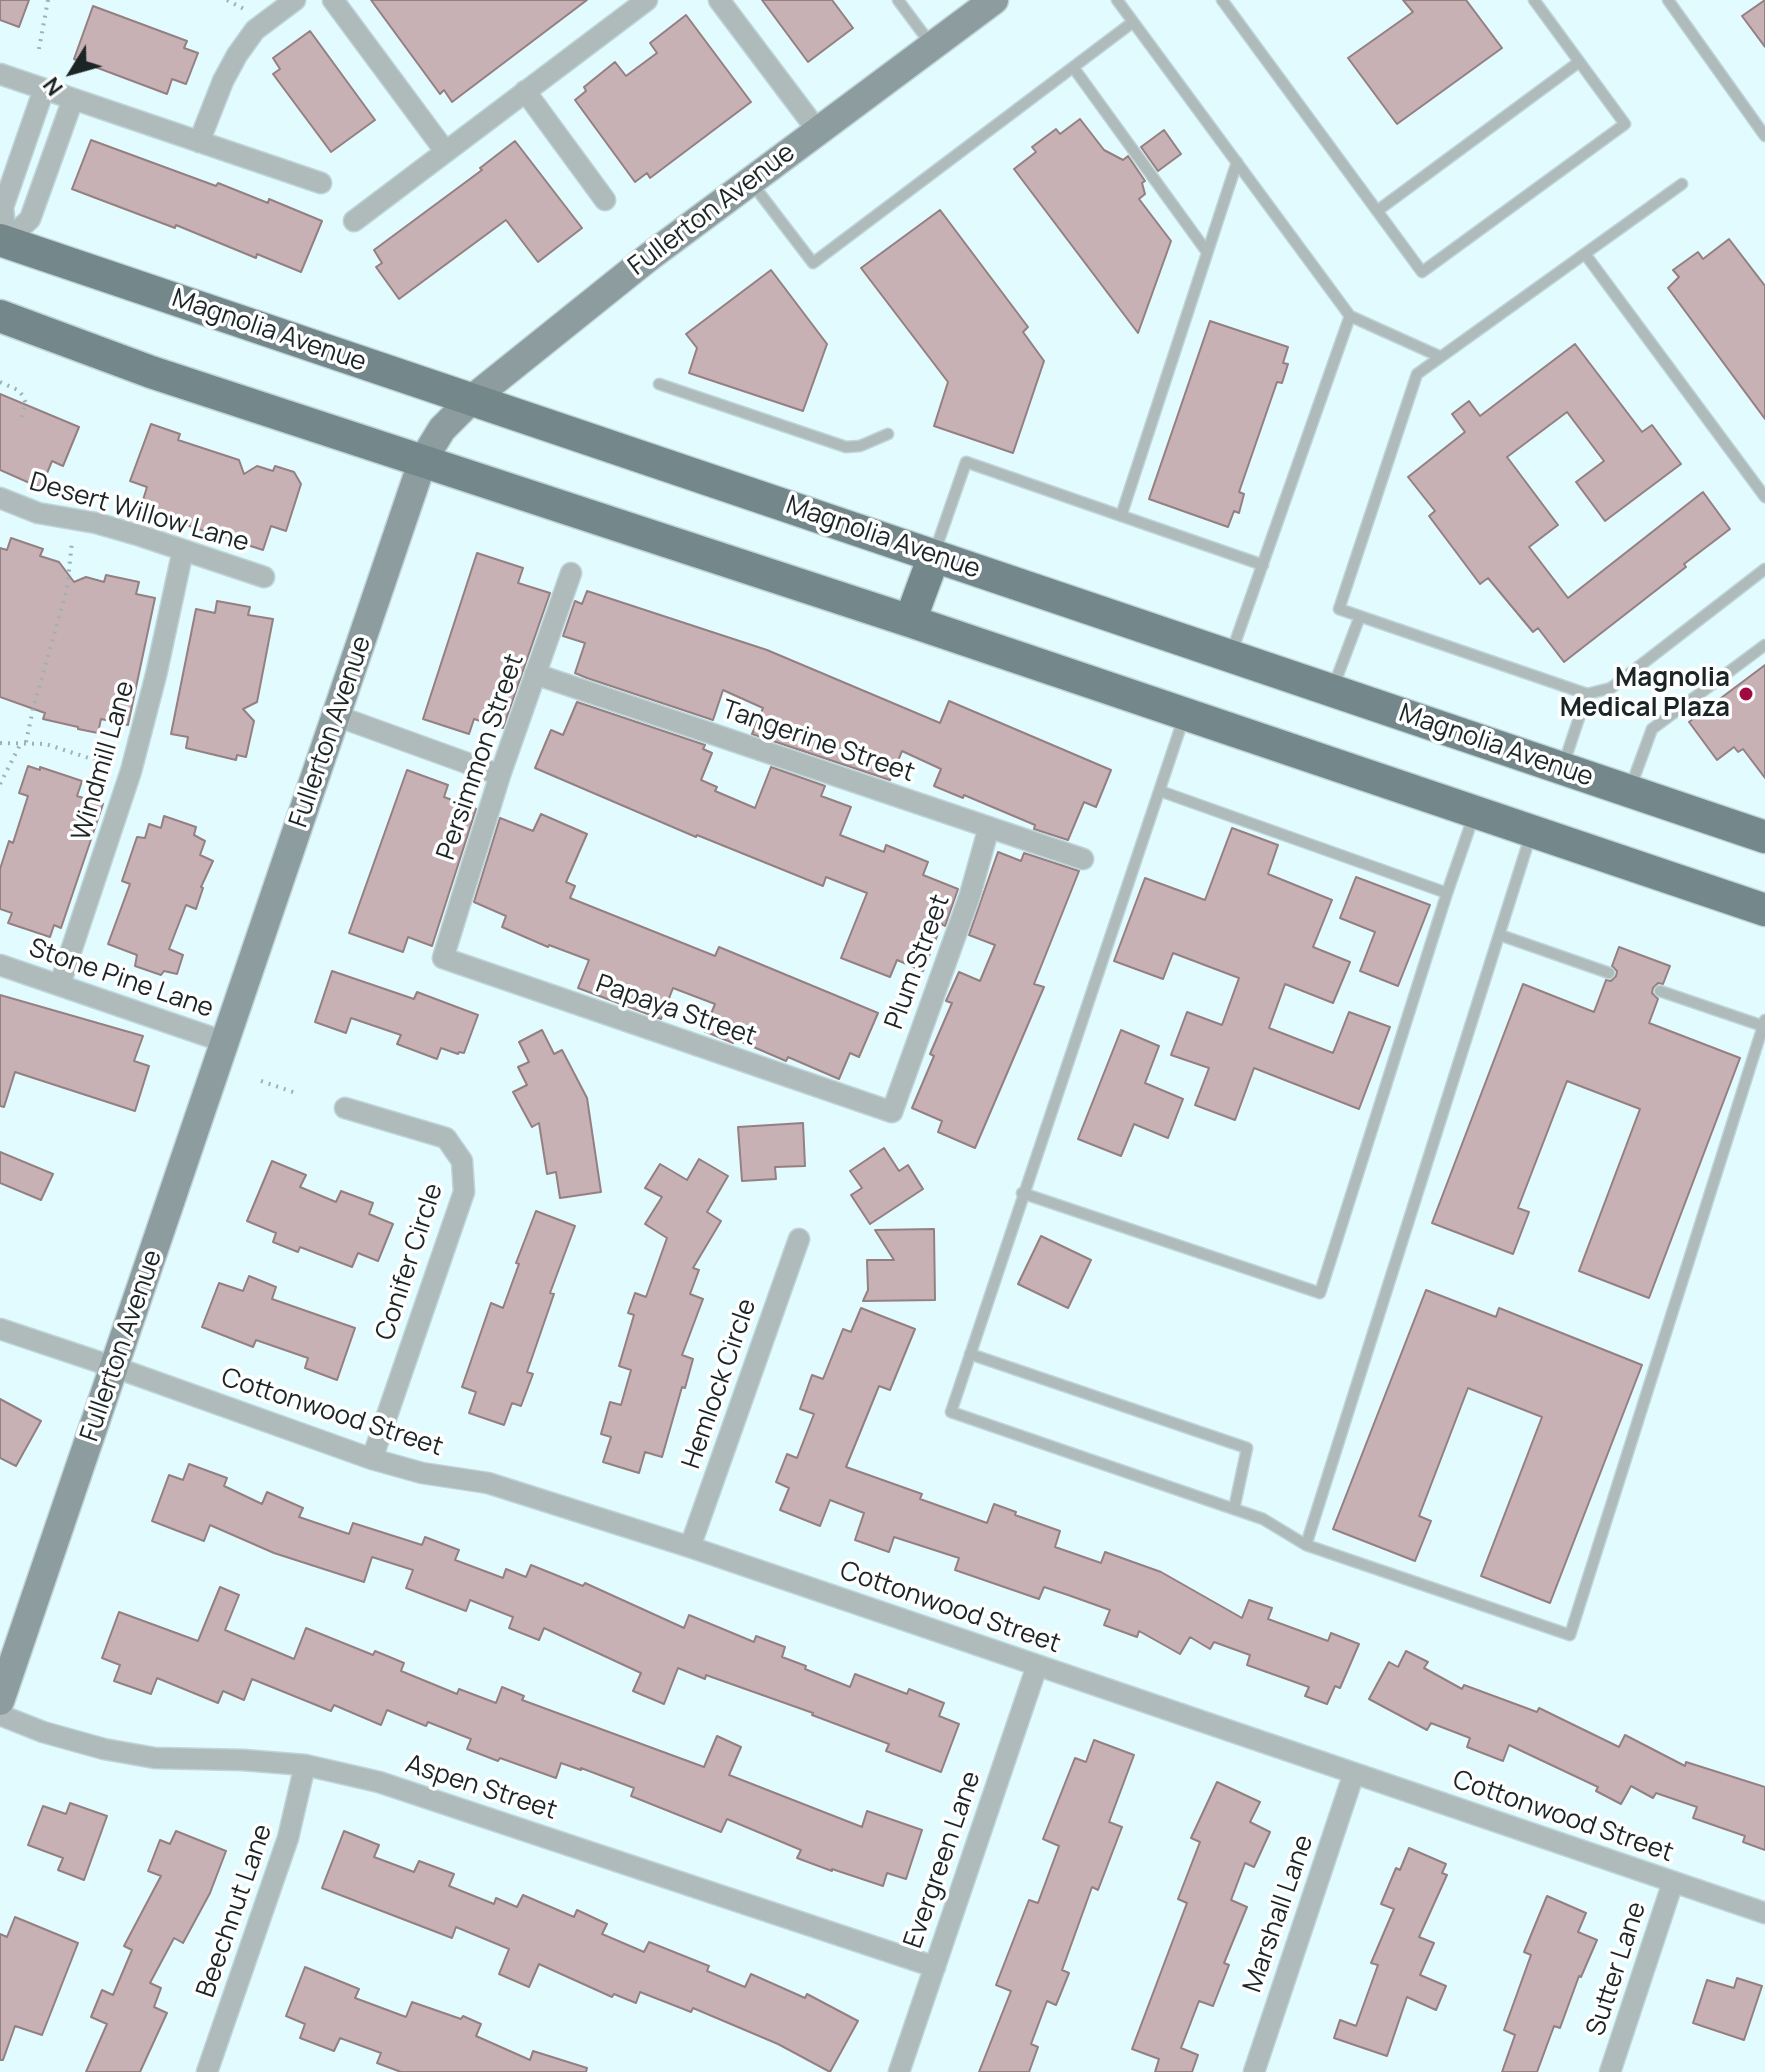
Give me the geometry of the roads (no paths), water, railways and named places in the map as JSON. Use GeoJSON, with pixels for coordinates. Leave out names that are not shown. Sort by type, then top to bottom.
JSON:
{"type":"FeatureCollection","features":[{"type":"Feature","properties":{"kind":"main road","name":"Fullerton Avenue"},"geometry":{"type":"LineString","coordinates":[[0,1701],[423,460],[442,429],[472,399],[649,257],[994,0]]}},
{"type":"Feature","properties":{"kind":"main road","name":"Magnolia Avenue"},"geometry":{"type":"LineString","coordinates":[[2,248],[472,399],[1765,837]]}},
{"type":"Feature","properties":{"kind":"main road"},"geometry":{"type":"LineString","coordinates":[[0,316],[151,372],[910,621],[1765,910]]}},
{"type":"Feature","properties":{"kind":"main road"},"geometry":{"type":"LineString","coordinates":[[910,621],[934,556]]}},
{"type":"Feature","properties":{"kind":"street"},"geometry":{"type":"LineString","coordinates":[[199,142],[223,81],[237,55],[255,30],[295,0]]}},
{"type":"Feature","properties":{"kind":"street"},"geometry":{"type":"LineString","coordinates":[[333,0],[445,151]]}},
{"type":"Feature","properties":{"kind":"street"},"geometry":{"type":"LineString","coordinates":[[354,221],[647,0]]}},
{"type":"Feature","properties":{"kind":"street"},"geometry":{"type":"LineString","coordinates":[[719,0],[817,130]]}},
{"type":"Feature","properties":{"kind":"street"},"geometry":{"type":"LineString","coordinates":[[0,74],[321,183]]}},
{"type":"Feature","properties":{"kind":"street"},"geometry":{"type":"LineString","coordinates":[[2,248],[3,207],[44,89]]}},
{"type":"Feature","properties":{"kind":"street"},"geometry":{"type":"LineString","coordinates":[[525,91],[605,200]]}},
{"type":"Feature","properties":{"kind":"street"},"geometry":{"type":"LineString","coordinates":[[2,248],[30,219],[73,99]]}},
{"type":"Feature","properties":{"kind":"street","name":"Desert Willow Lane"},"geometry":{"type":"LineString","coordinates":[[0,498],[38,513],[96,523],[264,577]]}},
{"type":"Feature","properties":{"kind":"street","name":"Windmill Lane"},"geometry":{"type":"LineString","coordinates":[[60,984],[131,771],[183,550]]}},
{"type":"Feature","properties":{"kind":"street","name":"Persimmon Street"},"geometry":{"type":"LineString","coordinates":[[443,958],[500,775],[571,573]]}},
{"type":"Feature","properties":{"kind":"street","name":"Tangerine Street"},"geometry":{"type":"LineString","coordinates":[[535,674],[1083,859]]}},
{"type":"Feature","properties":{"kind":"street"},"geometry":{"type":"LineString","coordinates":[[337,716],[500,775]]}},
{"type":"Feature","properties":{"kind":"street","name":"Plum Street"},"geometry":{"type":"LineString","coordinates":[[892,1112],[970,895],[989,827]]}},
{"type":"Feature","properties":{"kind":"street","name":"Papaya Street"},"geometry":{"type":"LineString","coordinates":[[443,958],[892,1112]]}},
{"type":"Feature","properties":{"kind":"street","name":"Stone Pine Lane"},"geometry":{"type":"LineString","coordinates":[[0,965],[225,1042]]}},
{"type":"Feature","properties":{"kind":"street","name":"Conifer Circle"},"geometry":{"type":"LineString","coordinates":[[345,1108],[446,1138],[462,1161],[464,1192],[372,1459]]}},
{"type":"Feature","properties":{"kind":"street","name":"Hemlock Circle"},"geometry":{"type":"LineString","coordinates":[[690,1547],[799,1239]]}},
{"type":"Feature","properties":{"kind":"street","name":"Cottonwood Street"},"geometry":{"type":"LineString","coordinates":[[0,1329],[372,1459],[422,1473],[488,1483],[690,1547],[1765,1913]]}},
{"type":"Feature","properties":{"kind":"street","name":"Evergreen Lane"},"geometry":{"type":"LineString","coordinates":[[899,2072],[1037,1666]]}},
{"type":"Feature","properties":{"kind":"street","name":"Aspen Street"},"geometry":{"type":"LineString","coordinates":[[0,1715],[49,1734],[104,1749],[155,1758],[305,1765],[379,1782],[935,1967]]}},
{"type":"Feature","properties":{"kind":"street","name":"Beechnut Lane"},"geometry":{"type":"LineString","coordinates":[[210,2071],[288,1838],[305,1765]]}},
{"type":"Feature","properties":{"kind":"street","name":"Marshall Lane"},"geometry":{"type":"LineString","coordinates":[[1254,2072],[1354,1773]]}},
{"type":"Feature","properties":{"kind":"street","name":"Sutter Lane"},"geometry":{"type":"LineString","coordinates":[[1610,2072],[1673,1882]]}},
{"type":"Feature","properties":{"kind":"lane"},"geometry":{"type":"LineString","coordinates":[[898,0],[932,46]]}},
{"type":"Feature","properties":{"kind":"lane"},"geometry":{"type":"LineString","coordinates":[[1117,0],[1350,316],[1441,357]]}},
{"type":"Feature","properties":{"kind":"lane"},"geometry":{"type":"LineString","coordinates":[[1222,0],[1422,272],[1625,124],[1534,0]]}},
{"type":"Feature","properties":{"kind":"lane"},"geometry":{"type":"LineString","coordinates":[[1668,0],[1765,136]]}},
{"type":"Feature","properties":{"kind":"lane"},"geometry":{"type":"LineString","coordinates":[[750,181],[813,263],[1133,22]]}},
{"type":"Feature","properties":{"kind":"lane"},"geometry":{"type":"LineString","coordinates":[[1377,211],[1579,62]]}},
{"type":"Feature","properties":{"kind":"lane"},"geometry":{"type":"LineString","coordinates":[[1073,67],[1207,252]]}},
{"type":"Feature","properties":{"kind":"lane"},"geometry":{"type":"LineString","coordinates":[[1121,516],[1237,162]]}},
{"type":"Feature","properties":{"kind":"lane"},"geometry":{"type":"LineString","coordinates":[[1682,184],[1417,374],[1339,609],[1587,694],[1611,688],[1765,569]]}},
{"type":"Feature","properties":{"kind":"lane"},"geometry":{"type":"LineString","coordinates":[[1585,254],[1765,497]]}},
{"type":"Feature","properties":{"kind":"lane"},"geometry":{"type":"LineString","coordinates":[[1231,656],[1350,316]]}},
{"type":"Feature","properties":{"kind":"lane"},"geometry":{"type":"LineString","coordinates":[[659,384],[846,447],[860,446],[888,434]]}},
{"type":"Feature","properties":{"kind":"lane"},"geometry":{"type":"LineString","coordinates":[[934,556],[966,462],[1263,565]]}},
{"type":"Feature","properties":{"kind":"lane"},"geometry":{"type":"LineString","coordinates":[[1332,690],[1360,616]]}},
{"type":"Feature","properties":{"kind":"lane"},"geometry":{"type":"LineString","coordinates":[[1630,791],[1652,729],[1765,645]]}},
{"type":"Feature","properties":{"kind":"lane"},"geometry":{"type":"LineString","coordinates":[[1563,768],[1587,694]]}},
{"type":"Feature","properties":{"kind":"lane"},"geometry":{"type":"LineString","coordinates":[[1185,713],[951,1412],[1263,1519],[1306,1545],[1570,1635],[1764,1023],[1660,991]]}},
{"type":"Feature","properties":{"kind":"lane"},"geometry":{"type":"LineString","coordinates":[[1160,791],[1447,893]]}},
{"type":"Feature","properties":{"kind":"lane"},"geometry":{"type":"LineString","coordinates":[[1022,1193],[1320,1293],[1475,812]]}},
{"type":"Feature","properties":{"kind":"lane"},"geometry":{"type":"LineString","coordinates":[[1306,1545],[1532,831]]}},
{"type":"Feature","properties":{"kind":"lane"},"geometry":{"type":"LineString","coordinates":[[1500,935],[1609,973]]}},
{"type":"Feature","properties":{"kind":"lane"},"geometry":{"type":"LineString","coordinates":[[970,1354],[1247,1448],[1234,1509]]}},
{"type":"Feature","properties":{"kind":"place","name":"Magnolia Medical Plaza"},"geometry":{"type":"Point","coordinates":[1746,694]}}]}
